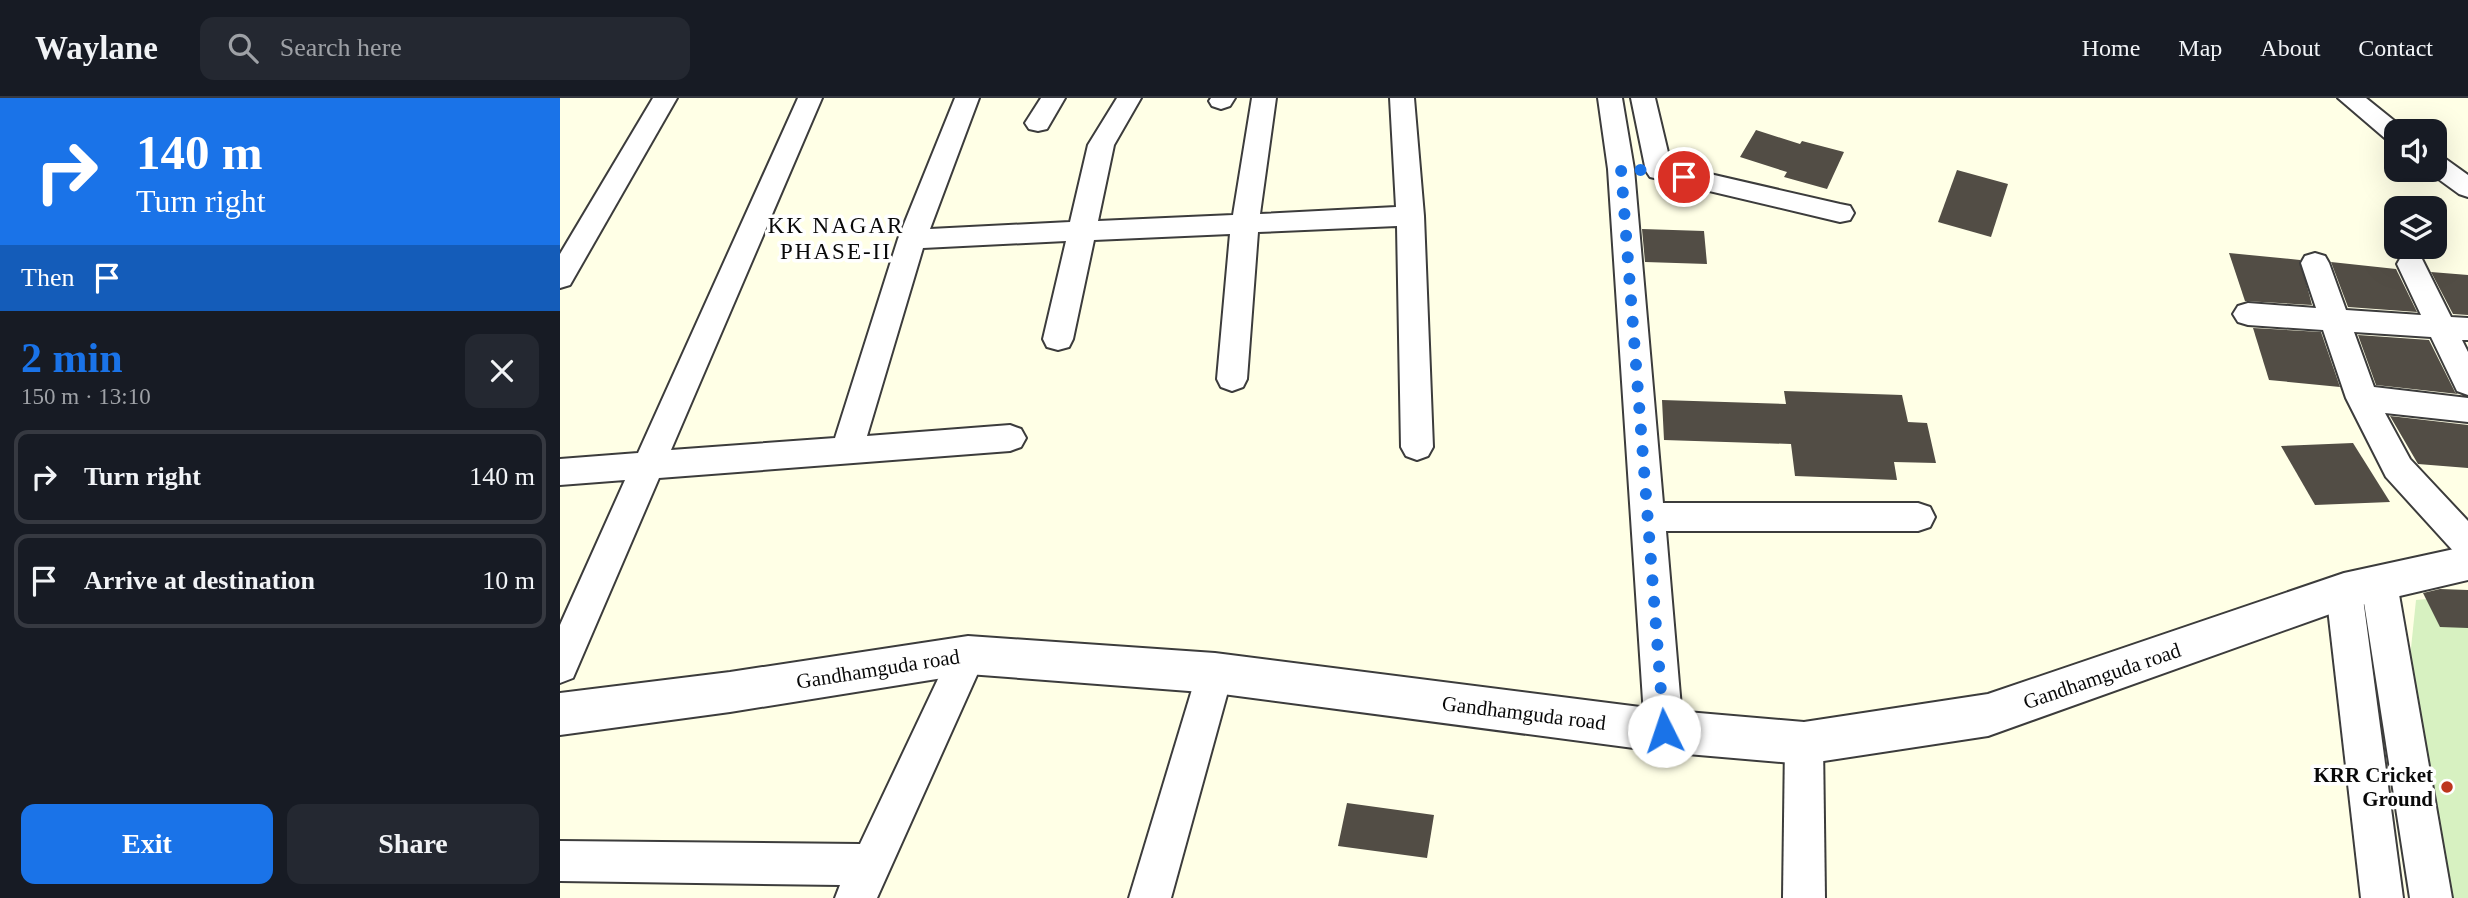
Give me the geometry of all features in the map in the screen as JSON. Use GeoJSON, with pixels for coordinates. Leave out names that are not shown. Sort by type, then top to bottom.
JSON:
{"type":"FeatureCollection","features":[{"type":"Feature","properties":{"kind":"street"},"geometry":{"type":"LineString","coordinates":[[560,278],[665,98]]}},
{"type":"Feature","properties":{"kind":"street"},"geometry":{"type":"LineString","coordinates":[[560,666],[810,98]]}},
{"type":"Feature","properties":{"kind":"street"},"geometry":{"type":"LineString","coordinates":[[847,450],[912,239],[967,98]]}},
{"type":"Feature","properties":{"kind":"street"},"geometry":{"type":"LineString","coordinates":[[1038,122],[1053,98]]}},
{"type":"Feature","properties":{"kind":"street"},"geometry":{"type":"LineString","coordinates":[[1058,339],[1101,145],[1129,98]]}},
{"type":"Feature","properties":{"kind":"street"},"geometry":{"type":"LineString","coordinates":[[1232,379],[1245,224],[1264,98]]}},
{"type":"Feature","properties":{"kind":"street"},"geometry":{"type":"LineString","coordinates":[[1402,98],[1410,216],[1417,447]]}},
{"type":"Feature","properties":{"kind":"street"},"geometry":{"type":"LineString","coordinates":[[1610,98],[1621,169],[1664,731]]}},
{"type":"Feature","properties":{"kind":"street"},"geometry":{"type":"LineString","coordinates":[[1643,98],[1658,171]]}},
{"type":"Feature","properties":{"kind":"street"},"geometry":{"type":"LineString","coordinates":[[2350,98],[2384,125]]}},
{"type":"Feature","properties":{"kind":"street"},"geometry":{"type":"LineString","coordinates":[[1621,169],[1658,171],[1840,213]]}},
{"type":"Feature","properties":{"kind":"street"},"geometry":{"type":"LineString","coordinates":[[2447,173],[2468,188]]}},
{"type":"Feature","properties":{"kind":"street"},"geometry":{"type":"LineString","coordinates":[[912,239],[1410,216]]}},
{"type":"Feature","properties":{"kind":"street"},"geometry":{"type":"LineString","coordinates":[[2315,263],[2362,398],[2398,468],[2468,544]]}},
{"type":"Feature","properties":{"kind":"street"},"geometry":{"type":"LineString","coordinates":[[2411,264],[2454,328],[2468,383]]}},
{"type":"Feature","properties":{"kind":"street"},"geometry":{"type":"LineString","coordinates":[[2248,314],[2454,328]]}},
{"type":"Feature","properties":{"kind":"street"},"geometry":{"type":"LineString","coordinates":[[2362,398],[2468,410]]}},
{"type":"Feature","properties":{"kind":"street"},"geometry":{"type":"LineString","coordinates":[[560,472],[1010,438]]}},
{"type":"Feature","properties":{"kind":"street"},"geometry":{"type":"LineString","coordinates":[[1648,517],[1918,517]]}},
{"type":"Feature","properties":{"kind":"street","name":"Gandhamguda road"},"geometry":{"type":"LineString","coordinates":[[560,714],[730,692],[968,655],[1215,673],[1664,731],[1804,743],[1988,715],[2361,587],[2468,563]]}},
{"type":"Feature","properties":{"kind":"street"},"geometry":{"type":"LineString","coordinates":[[2361,587],[2382,898]]}},
{"type":"Feature","properties":{"kind":"street"},"geometry":{"type":"LineString","coordinates":[[2361,587],[2431,898]]}},
{"type":"Feature","properties":{"kind":"street"},"geometry":{"type":"LineString","coordinates":[[560,861],[864,882],[968,655]]}},
{"type":"Feature","properties":{"kind":"street"},"geometry":{"type":"LineString","coordinates":[[1150,898],[1215,673]]}},
{"type":"Feature","properties":{"kind":"street"},"geometry":{"type":"LineString","coordinates":[[1804,743],[1804,898]]}},
{"type":"Feature","properties":{"kind":"green space","name":"KRR Cricket Ground"},"geometry":{"type":"Polygon","coordinates":[[[2468,595],[2468,898],[2445,898],[2408,677],[2416,600],[2468,595]]]}},
{"type":"Feature","properties":{"kind":"building"},"geometry":{"type":"Polygon","coordinates":[[[1756,130],[1800,144],[1802,141],[1844,152],[1827,189],[1784,177],[1787,172],[1740,157],[1756,130]]]}},
{"type":"Feature","properties":{"kind":"building"},"geometry":{"type":"Polygon","coordinates":[[[1957,170],[2008,184],[1991,237],[1938,222],[1957,170]]]}},
{"type":"Feature","properties":{"kind":"building"},"geometry":{"type":"Polygon","coordinates":[[[1642,229],[1704,231],[1707,264],[1645,262],[1642,229]]]}},
{"type":"Feature","properties":{"kind":"building"},"geometry":{"type":"Polygon","coordinates":[[[2229,253],[2300,260],[2312,305],[2245,301],[2229,253]]]}},
{"type":"Feature","properties":{"kind":"building"},"geometry":{"type":"Polygon","coordinates":[[[2331,262],[2396,269],[2417,312],[2348,307],[2331,262]]]}},
{"type":"Feature","properties":{"kind":"building"},"geometry":{"type":"Polygon","coordinates":[[[2431,272],[2468,275],[2468,315],[2453,314],[2431,272]]]}},
{"type":"Feature","properties":{"kind":"building"},"geometry":{"type":"Polygon","coordinates":[[[2253,328],[2321,332],[2340,387],[2269,380],[2253,328]]]}},
{"type":"Feature","properties":{"kind":"building"},"geometry":{"type":"Polygon","coordinates":[[[2358,335],[2429,340],[2458,394],[2376,385],[2358,335]]]}},
{"type":"Feature","properties":{"kind":"building"},"geometry":{"type":"Polygon","coordinates":[[[1784,391],[1902,395],[1908,422],[1927,423],[1936,463],[1894,462],[1897,480],[1795,476],[1791,444],[1664,440],[1662,400],[1786,404],[1784,391]]]}},
{"type":"Feature","properties":{"kind":"building"},"geometry":{"type":"Polygon","coordinates":[[[2390,416],[2468,425],[2468,468],[2418,464],[2390,416]]]}},
{"type":"Feature","properties":{"kind":"building"},"geometry":{"type":"Polygon","coordinates":[[[2353,443],[2390,502],[2315,505],[2281,446],[2353,443]]]}},
{"type":"Feature","properties":{"kind":"building"},"geometry":{"type":"Polygon","coordinates":[[[2440,589],[2468,590],[2468,628],[2440,627],[2423,593],[2440,589]]]}},
{"type":"Feature","properties":{"kind":"building"},"geometry":{"type":"Polygon","coordinates":[[[1347,803],[1434,815],[1427,858],[1338,846],[1347,803]]]}},
{"type":"Feature","properties":{"kind":"place","name":"KRR Cricket Ground"},"geometry":{"type":"Point","coordinates":[2447,787]}},
{"type":"Feature","properties":{"kind":"district","name":"KK NAGAR PHASE-II"},"geometry":{"type":"Point","coordinates":[836,238]}},
{"type":"Feature","properties":{"kind":"route"},"geometry":{"type":"LineString","coordinates":[[1664,731],[1621,169],[1658,171],[1684,177]]}}]}
